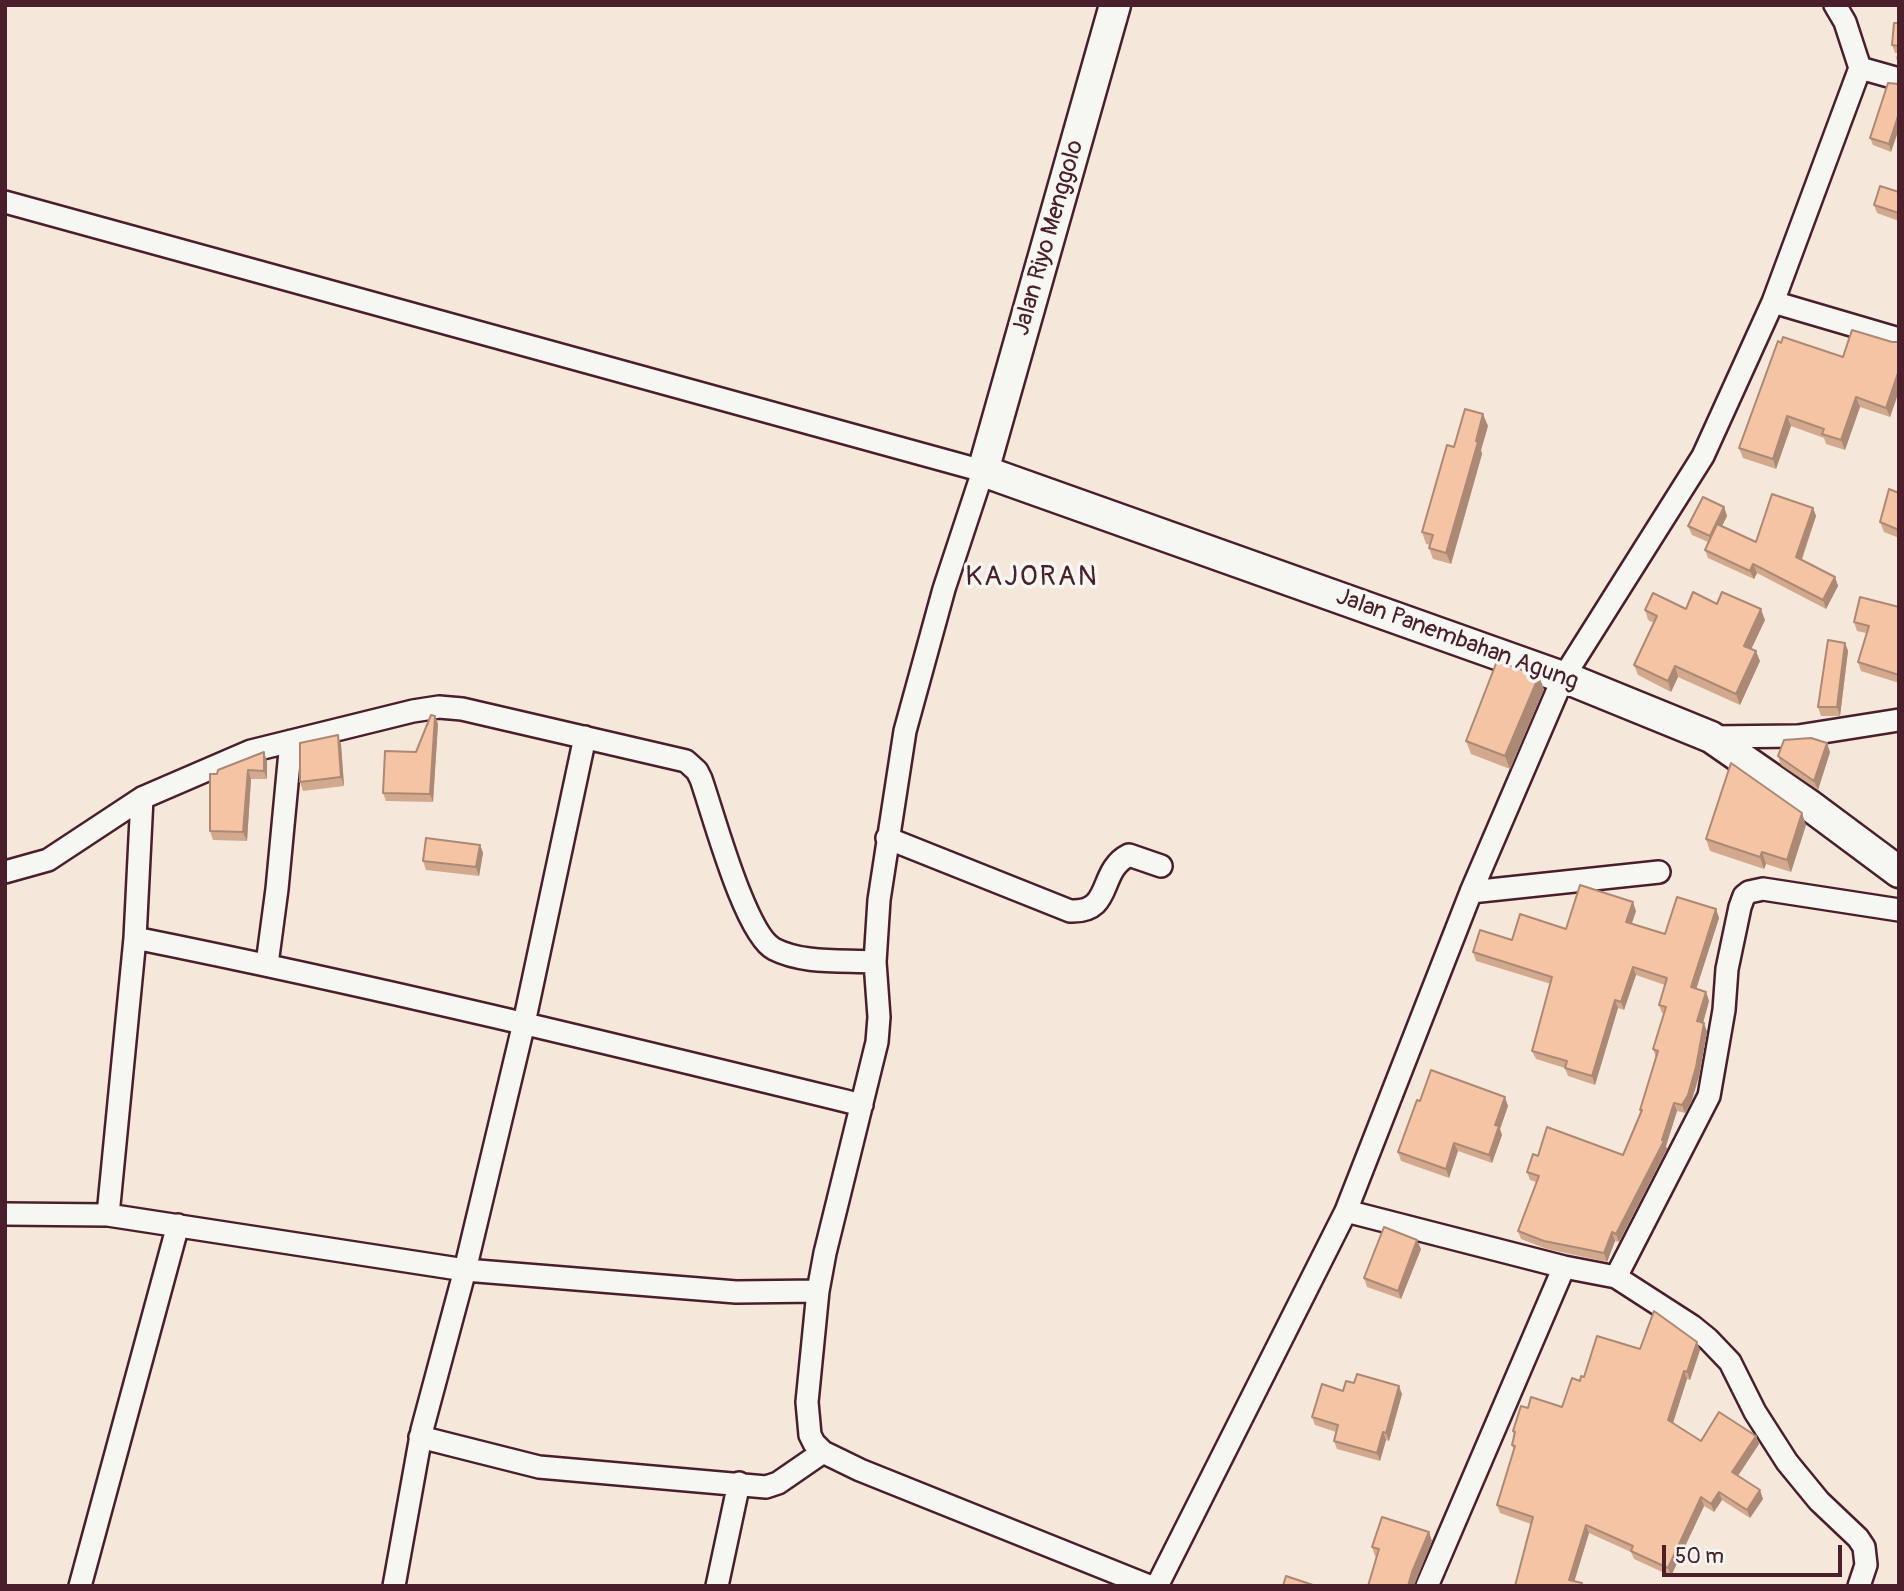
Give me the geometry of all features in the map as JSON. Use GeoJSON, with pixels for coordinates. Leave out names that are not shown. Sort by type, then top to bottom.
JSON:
{"type":"FeatureCollection","features":[{"type":"Feature","properties":{"kind":"street","name":"Jalan Riyo Menggolo"},"geometry":{"type":"LineString","coordinates":[[983,471],[1115,5]]}},
{"type":"Feature","properties":{"kind":"street"},"geometry":{"type":"LineString","coordinates":[[1157,1586],[1349,1212],[1471,892],[1703,456],[1773,302],[1860,68],[1845,22],[1835,5]]}},
{"type":"Feature","properties":{"kind":"street"},"geometry":{"type":"LineString","coordinates":[[1860,68],[1899,79]]}},
{"type":"Feature","properties":{"kind":"street"},"geometry":{"type":"LineString","coordinates":[[5,202],[983,471],[944,589],[905,731],[879,900],[874,962],[879,1017],[877,1042],[818,1291],[807,1402],[810,1435],[823,1452],[860,1470],[1148,1586]]}},
{"type":"Feature","properties":{"kind":"street"},"geometry":{"type":"LineString","coordinates":[[1773,302],[1899,339]]}},
{"type":"Feature","properties":{"kind":"street","name":"Jalan Panembahan Agung"},"geometry":{"type":"LineString","coordinates":[[983,471],[1580,684],[1711,737],[1899,872]]}},
{"type":"Feature","properties":{"kind":"street"},"geometry":{"type":"LineString","coordinates":[[5,872],[48,860],[142,798],[251,751],[413,711],[439,707],[462,709],[685,761],[697,771],[748,915],[766,944],[802,958],[874,962]]}},
{"type":"Feature","properties":{"kind":"street"},"geometry":{"type":"LineString","coordinates":[[1711,737],[1798,736],[1899,720]]}},
{"type":"Feature","properties":{"kind":"street"},"geometry":{"type":"LineString","coordinates":[[394,1586],[421,1437],[465,1269],[524,1023],[585,737]]}},
{"type":"Feature","properties":{"kind":"street"},"geometry":{"type":"LineString","coordinates":[[267,964],[291,741]]}},
{"type":"Feature","properties":{"kind":"street"},"geometry":{"type":"LineString","coordinates":[[108,1215],[135,938],[142,798]]}},
{"type":"Feature","properties":{"kind":"street"},"geometry":{"type":"LineString","coordinates":[[887,838],[1070,911],[1087,910],[1095,905],[1117,864],[1129,855],[1161,866]]}},
{"type":"Feature","properties":{"kind":"street"},"geometry":{"type":"LineString","coordinates":[[1471,892],[1659,872]]}},
{"type":"Feature","properties":{"kind":"street"},"geometry":{"type":"LineString","coordinates":[[1616,1278],[1709,1096],[1724,1010],[1727,969],[1744,896],[1763,889],[1899,910]]}},
{"type":"Feature","properties":{"kind":"street"},"geometry":{"type":"LineString","coordinates":[[135,938],[267,964],[524,1023],[862,1105]]}},
{"type":"Feature","properties":{"kind":"street"},"geometry":{"type":"LineString","coordinates":[[1349,1212],[1616,1278],[1692,1326],[1730,1362],[1755,1412],[1787,1462],[1819,1501],[1864,1547],[1866,1565],[1859,1586]]}},
{"type":"Feature","properties":{"kind":"street"},"geometry":{"type":"LineString","coordinates":[[5,1214],[108,1215],[465,1269],[736,1292],[818,1291]]}},
{"type":"Feature","properties":{"kind":"street"},"geometry":{"type":"LineString","coordinates":[[80,1586],[177,1225]]}},
{"type":"Feature","properties":{"kind":"street"},"geometry":{"type":"LineString","coordinates":[[1427,1586],[1564,1267]]}},
{"type":"Feature","properties":{"kind":"street"},"geometry":{"type":"LineString","coordinates":[[421,1437],[539,1467],[772,1486],[823,1452]]}},
{"type":"Feature","properties":{"kind":"street"},"geometry":{"type":"LineString","coordinates":[[718,1586],[739,1483]]}},
{"type":"Feature","properties":{"kind":"building"},"geometry":{"type":"Polygon","coordinates":[[[1894,23],[1899,23],[1899,46],[1892,45],[1894,23]]]}},
{"type":"Feature","properties":{"kind":"building"},"geometry":{"type":"Polygon","coordinates":[[[1888,83],[1899,84],[1899,113],[1889,144],[1870,138],[1888,83]]]}},
{"type":"Feature","properties":{"kind":"building"},"geometry":{"type":"Polygon","coordinates":[[[1880,186],[1899,192],[1899,213],[1874,205],[1880,186]]]}},
{"type":"Feature","properties":{"kind":"building"},"geometry":{"type":"Polygon","coordinates":[[[1852,330],[1899,342],[1899,370],[1886,408],[1856,397],[1841,440],[1822,434],[1824,429],[1787,416],[1773,459],[1739,448],[1778,341],[1781,343],[1783,337],[1843,357],[1852,330]]]}},
{"type":"Feature","properties":{"kind":"building"},"geometry":{"type":"Polygon","coordinates":[[[1465,409],[1483,414],[1476,441],[1478,442],[1446,553],[1429,548],[1433,535],[1422,532],[1447,445],[1454,447],[1465,409]]]}},
{"type":"Feature","properties":{"kind":"building"},"geometry":{"type":"Polygon","coordinates":[[[1889,489],[1899,493],[1899,530],[1880,522],[1889,489]]]}},
{"type":"Feature","properties":{"kind":"building"},"geometry":{"type":"Polygon","coordinates":[[[1772,494],[1813,508],[1796,557],[1835,577],[1823,600],[1753,564],[1750,571],[1705,550],[1717,524],[1756,542],[1772,494]]]}},
{"type":"Feature","properties":{"kind":"building"},"geometry":{"type":"Polygon","coordinates":[[[1703,497],[1724,507],[1710,536],[1688,526],[1703,497]]]}},
{"type":"Feature","properties":{"kind":"building"},"geometry":{"type":"Polygon","coordinates":[[[1693,592],[1717,604],[1722,592],[1761,609],[1744,646],[1756,651],[1736,694],[1675,666],[1668,681],[1634,665],[1657,616],[1645,610],[1653,593],[1686,609],[1693,592]]]}},
{"type":"Feature","properties":{"kind":"building"},"geometry":{"type":"Polygon","coordinates":[[[1860,597],[1899,607],[1899,675],[1858,662],[1869,626],[1854,622],[1860,597]]]}},
{"type":"Feature","properties":{"kind":"building"},"geometry":{"type":"Polygon","coordinates":[[[1828,640],[1845,643],[1837,707],[1818,707],[1828,640]]]}},
{"type":"Feature","properties":{"kind":"building"},"geometry":{"type":"Polygon","coordinates":[[[1497,661],[1539,676],[1505,756],[1466,741],[1497,661]]]}},
{"type":"Feature","properties":{"kind":"building"},"geometry":{"type":"Polygon","coordinates":[[[431,715],[435,716],[430,794],[383,793],[385,751],[416,752],[431,715]]]}},
{"type":"Feature","properties":{"kind":"building"},"geometry":{"type":"Polygon","coordinates":[[[338,735],[341,777],[300,782],[300,743],[338,735]]]}},
{"type":"Feature","properties":{"kind":"building"},"geometry":{"type":"Polygon","coordinates":[[[1811,738],[1827,743],[1814,781],[1778,756],[1784,740],[1811,738]]]}},
{"type":"Feature","properties":{"kind":"building"},"geometry":{"type":"Polygon","coordinates":[[[264,752],[264,771],[248,770],[243,832],[210,831],[210,774],[217,774],[218,770],[264,752]]]}},
{"type":"Feature","properties":{"kind":"building"},"geometry":{"type":"Polygon","coordinates":[[[1731,763],[1802,813],[1787,860],[1762,852],[1760,857],[1706,839],[1731,763]]]}},
{"type":"Feature","properties":{"kind":"building"},"geometry":{"type":"Polygon","coordinates":[[[426,838],[480,845],[476,867],[423,861],[426,838]]]}},
{"type":"Feature","properties":{"kind":"building"},"geometry":{"type":"Polygon","coordinates":[[[1580,885],[1633,902],[1626,922],[1665,934],[1677,897],[1716,909],[1691,987],[1706,992],[1697,1021],[1704,1023],[1688,1095],[1682,1105],[1674,1103],[1662,1140],[1664,1141],[1616,1234],[1612,1232],[1604,1253],[1544,1241],[1518,1231],[1539,1176],[1527,1172],[1533,1154],[1538,1156],[1547,1127],[1623,1155],[1642,1110],[1658,1051],[1653,1049],[1666,1007],[1659,1005],[1667,978],[1633,967],[1621,1002],[1615,1000],[1592,1076],[1565,1068],[1567,1061],[1532,1051],[1552,977],[1473,952],[1480,930],[1512,940],[1520,914],[1566,929],[1580,885]]]}},
{"type":"Feature","properties":{"kind":"building"},"geometry":{"type":"Polygon","coordinates":[[[1431,1070],[1505,1097],[1495,1125],[1499,1126],[1489,1155],[1454,1143],[1446,1169],[1398,1152],[1431,1070]]]}},
{"type":"Feature","properties":{"kind":"building"},"geometry":{"type":"Polygon","coordinates":[[[1384,1227],[1417,1240],[1398,1291],[1364,1278],[1384,1227]]]}},
{"type":"Feature","properties":{"kind":"building"},"geometry":{"type":"Polygon","coordinates":[[[1654,1311],[1697,1342],[1668,1420],[1701,1441],[1719,1412],[1756,1436],[1732,1472],[1760,1490],[1747,1510],[1719,1492],[1711,1504],[1701,1497],[1668,1568],[1631,1551],[1633,1546],[1586,1525],[1569,1580],[1582,1583],[1581,1586],[1515,1586],[1533,1517],[1497,1505],[1515,1446],[1512,1445],[1513,1431],[1521,1406],[1528,1408],[1531,1397],[1562,1407],[1572,1378],[1580,1381],[1581,1376],[1584,1377],[1597,1336],[1640,1349],[1654,1311]]]}},
{"type":"Feature","properties":{"kind":"building"},"geometry":{"type":"Polygon","coordinates":[[[1357,1374],[1399,1386],[1386,1433],[1383,1432],[1377,1453],[1334,1441],[1338,1425],[1312,1417],[1322,1384],[1343,1391],[1346,1381],[1354,1383],[1357,1374]]]}},
{"type":"Feature","properties":{"kind":"building"},"geometry":{"type":"Polygon","coordinates":[[[1382,1517],[1429,1532],[1408,1586],[1368,1586],[1379,1549],[1372,1547],[1382,1517]]]}},
{"type":"Feature","properties":{"kind":"building"},"geometry":{"type":"Polygon","coordinates":[[[1286,1576],[1316,1586],[1283,1586],[1286,1576]]]}},
{"type":"Feature","properties":{"kind":"district","name":"KAJORAN"},"geometry":{"type":"Point","coordinates":[1032,578]}}]}
